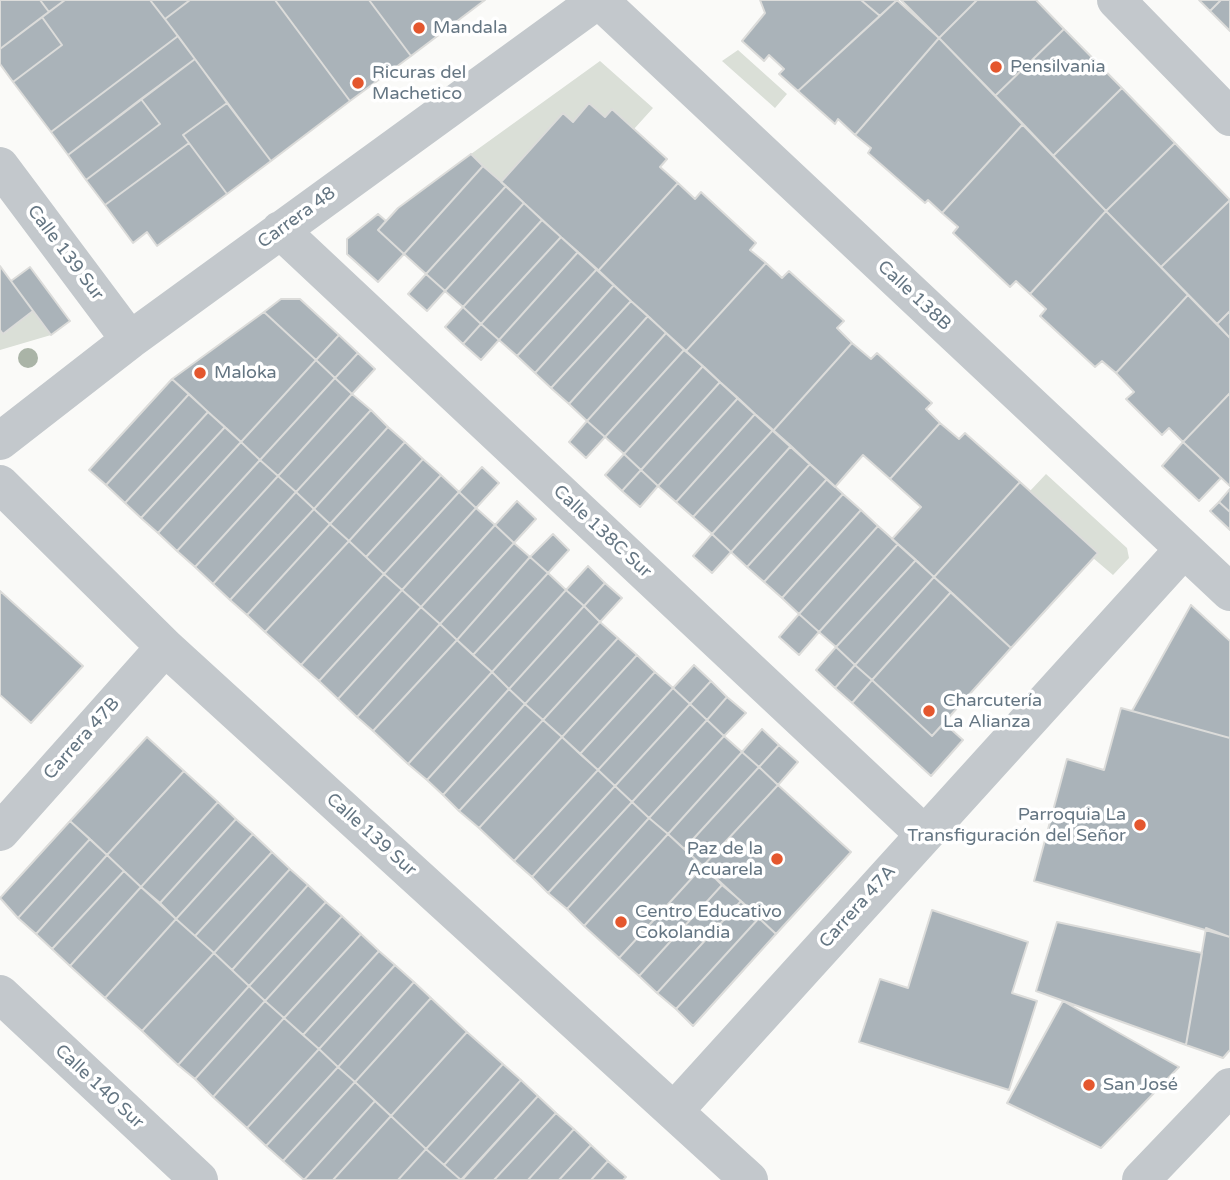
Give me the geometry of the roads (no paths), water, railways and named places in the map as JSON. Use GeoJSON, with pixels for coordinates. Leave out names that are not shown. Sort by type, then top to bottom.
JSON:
{"type":"FeatureCollection","features":[{"type":"Feature","properties":{"kind":"street","name":"Carrera 48"},"geometry":{"type":"LineString","coordinates":[[0,441],[130,340],[279,230],[599,0]]}},
{"type":"Feature","properties":{"kind":"street","name":"Calle 138B"},"geometry":{"type":"LineString","coordinates":[[599,0],[1230,592]]}},
{"type":"Feature","properties":{"kind":"street"},"geometry":{"type":"LineString","coordinates":[[1116,0],[1230,117]]}},
{"type":"Feature","properties":{"kind":"street","name":"Calle 139 Sur"},"geometry":{"type":"LineString","coordinates":[[0,166],[130,340]]}},
{"type":"Feature","properties":{"kind":"street","name":"Calle 138C Sur"},"geometry":{"type":"LineString","coordinates":[[279,230],[925,834]]}},
{"type":"Feature","properties":{"kind":"street","name":"Calle 139 Sur"},"geometry":{"type":"LineString","coordinates":[[0,484],[165,648],[749,1180]]}},
{"type":"Feature","properties":{"kind":"street","name":"Carrera 47A"},"geometry":{"type":"LineString","coordinates":[[675,1110],[1184,549]]}},
{"type":"Feature","properties":{"kind":"street","name":"Carrera 47B"},"geometry":{"type":"LineString","coordinates":[[0,832],[165,648]]}},
{"type":"Feature","properties":{"kind":"street","name":"Calle 140 Sur"},"geometry":{"type":"LineString","coordinates":[[0,994],[199,1180]]}},
{"type":"Feature","properties":{"kind":"street"},"geometry":{"type":"LineString","coordinates":[[1141,1180],[1227,1096]]}},
{"type":"Feature","properties":{"kind":"place","name":"Mandala"},"geometry":{"type":"Point","coordinates":[419,28]}},
{"type":"Feature","properties":{"kind":"place","name":"Pensilvania"},"geometry":{"type":"Point","coordinates":[996,67]}},
{"type":"Feature","properties":{"kind":"place","name":"Ricuras del Machetico"},"geometry":{"type":"Point","coordinates":[358,83]}},
{"type":"Feature","properties":{"kind":"place","name":"Maloka"},"geometry":{"type":"Point","coordinates":[200,373]}},
{"type":"Feature","properties":{"kind":"place","name":"Charcutería La Alianza"},"geometry":{"type":"Point","coordinates":[929,711]}},
{"type":"Feature","properties":{"kind":"place","name":"Parroquia La Transfiguración del Señor"},"geometry":{"type":"Point","coordinates":[1140,825]}},
{"type":"Feature","properties":{"kind":"place","name":"Paz de la Acuarela"},"geometry":{"type":"Point","coordinates":[777,859]}},
{"type":"Feature","properties":{"kind":"place","name":"Centro Educativo Cokolandia"},"geometry":{"type":"Point","coordinates":[621,922]}},
{"type":"Feature","properties":{"kind":"place","name":"San José"},"geometry":{"type":"Point","coordinates":[1089,1085]}}]}
